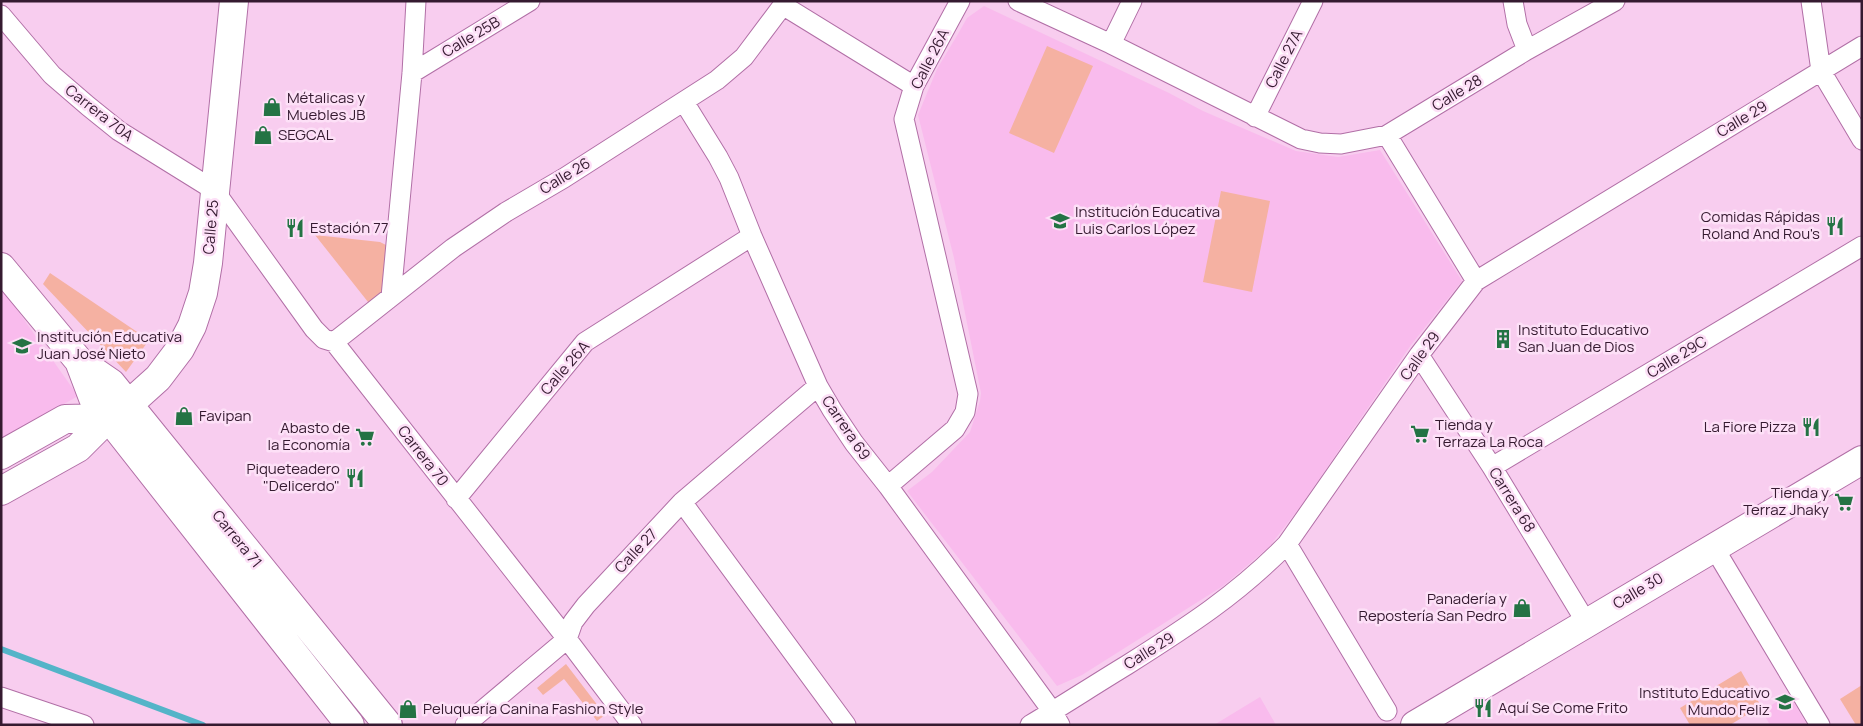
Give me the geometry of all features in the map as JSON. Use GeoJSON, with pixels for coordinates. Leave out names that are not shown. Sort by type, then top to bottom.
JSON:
{"type":"FeatureCollection","features":[{"type":"Feature","properties":{"kind":"street","name":"Calle 25"},"geometry":{"type":"LineString","coordinates":[[1,491],[78,448],[158,378],[180,349],[192,326],[203,293],[208,263],[234,1]]}},
{"type":"Feature","properties":{"kind":"street"},"geometry":{"type":"LineString","coordinates":[[390,297],[412,73],[416,1]]}},
{"type":"Feature","properties":{"kind":"street","name":"Calle 25B"},"geometry":{"type":"LineString","coordinates":[[412,73],[530,1]]}},
{"type":"Feature","properties":{"kind":"street","name":"Calle 26A"},"geometry":{"type":"LineString","coordinates":[[888,486],[955,430],[965,412],[968,394],[904,119],[914,86],[960,1]]}},
{"type":"Feature","properties":{"kind":"street"},"geometry":{"type":"LineString","coordinates":[[1018,1],[1111,44],[1301,139],[1320,144],[1341,144],[1387,135],[1476,281]]}},
{"type":"Feature","properties":{"kind":"street"},"geometry":{"type":"LineString","coordinates":[[1111,44],[1132,1]]}},
{"type":"Feature","properties":{"kind":"street","name":"Calle 27A"},"geometry":{"type":"LineString","coordinates":[[1255,117],[1313,1]]}},
{"type":"Feature","properties":{"kind":"street"},"geometry":{"type":"LineString","coordinates":[[1513,1],[1517,24],[1527,50]]}},
{"type":"Feature","properties":{"kind":"street","name":"Calle 28"},"geometry":{"type":"LineString","coordinates":[[1387,135],[1527,50],[1614,1]]}},
{"type":"Feature","properties":{"kind":"street"},"geometry":{"type":"LineString","coordinates":[[1811,1],[1821,71],[1862,140]]}},
{"type":"Feature","properties":{"kind":"street"},"geometry":{"type":"LineString","coordinates":[[785,3],[914,86]]}},
{"type":"Feature","properties":{"kind":"street","name":"Calle 26"},"geometry":{"type":"LineString","coordinates":[[334,342],[453,248],[717,80],[744,57],[785,3]]}},
{"type":"Feature","properties":{"kind":"street","name":"Carrera 70A"},"geometry":{"type":"LineString","coordinates":[[1,15],[52,75],[88,106],[119,131],[214,190]]}},
{"type":"Feature","properties":{"kind":"street","name":"Calle 29"},"geometry":{"type":"LineString","coordinates":[[1030,725],[1056,718],[1220,603],[1260,571],[1287,544],[1419,355],[1476,281],[1862,46]]}},
{"type":"Feature","properties":{"kind":"street","name":"Carrera 69"},"geometry":{"type":"LineString","coordinates":[[684,102],[722,164],[818,386],[854,443],[888,486],[1056,718]]}},
{"type":"Feature","properties":{"kind":"street","name":"Carrera 70"},"geometry":{"type":"LineString","coordinates":[[214,190],[314,329],[324,340],[334,342],[567,639],[632,725]]}},
{"type":"Feature","properties":{"kind":"street","name":"Calle 26A"},"geometry":{"type":"LineString","coordinates":[[456,499],[585,342],[752,236]]}},
{"type":"Feature","properties":{"kind":"street","name":"Calle 29C"},"geometry":{"type":"LineString","coordinates":[[1492,467],[1862,246]]}},
{"type":"Feature","properties":{"kind":"street","name":"Carrera 71"},"geometry":{"type":"LineString","coordinates":[[1,268],[79,361],[111,383],[118,412],[350,725]]}},
{"type":"Feature","properties":{"kind":"street","name":"Carrera 68"},"geometry":{"type":"LineString","coordinates":[[1419,355],[1492,467],[1586,622]]}},
{"type":"Feature","properties":{"kind":"street","name":"Calle 27"},"geometry":{"type":"LineString","coordinates":[[465,725],[567,639],[573,622],[586,605],[682,502],[818,386]]}},
{"type":"Feature","properties":{"kind":"street"},"geometry":{"type":"LineString","coordinates":[[1,455],[65,420],[118,412]]}},
{"type":"Feature","properties":{"kind":"street","name":"Carrera 71"},"geometry":{"type":"LineString","coordinates":[[118,412],[388,725]]}},
{"type":"Feature","properties":{"kind":"street","name":"Calle 30"},"geometry":{"type":"LineString","coordinates":[[1423,723],[1586,622],[1862,460]]}},
{"type":"Feature","properties":{"kind":"street"},"geometry":{"type":"LineString","coordinates":[[682,502],[846,725]]}},
{"type":"Feature","properties":{"kind":"street"},"geometry":{"type":"LineString","coordinates":[[1287,544],[1387,711]]}},
{"type":"Feature","properties":{"kind":"street"},"geometry":{"type":"LineString","coordinates":[[1713,546],[1820,725]]}},
{"type":"Feature","properties":{"kind":"street"},"geometry":{"type":"LineString","coordinates":[[1,697],[84,725]]}},
{"type":"Feature","properties":{"kind":"shaded area"},"geometry":{"type":"Polygon","coordinates":[[[984,6],[1169,93],[1203,111],[1296,151],[1338,157],[1380,150],[1462,281],[1411,345],[1300,507],[1269,547],[1223,586],[1082,675],[1057,686],[907,491],[932,472],[970,432],[980,401],[981,393],[954,258],[918,115],[937,69],[967,18],[984,6]]]}},
{"type":"Feature","properties":{"kind":"shaded area"},"geometry":{"type":"Polygon","coordinates":[[[1047,46],[1093,66],[1054,153],[1009,133],[1047,46]]]}},
{"type":"Feature","properties":{"kind":"shaded area"},"geometry":{"type":"Polygon","coordinates":[[[1221,191],[1270,201],[1252,292],[1203,282],[1221,191]]]}},
{"type":"Feature","properties":{"kind":"shaded area"},"geometry":{"type":"Polygon","coordinates":[[[315,235],[380,242],[386,245],[388,253],[384,290],[372,307],[315,235]]]}},
{"type":"Feature","properties":{"kind":"shaded area"},"geometry":{"type":"Polygon","coordinates":[[[50,273],[149,340],[126,372],[43,284],[50,273]]]}},
{"type":"Feature","properties":{"kind":"shaded area","name":"Institución Educativa Juan José Nieto"},"geometry":{"type":"Polygon","coordinates":[[[1,287],[78,396],[1,440],[1,287]]]}},
{"type":"Feature","properties":{"kind":"shaded area"},"geometry":{"type":"Polygon","coordinates":[[[566,664],[605,715],[597,721],[564,679],[543,695],[537,688],[566,664]]]}},
{"type":"Feature","properties":{"kind":"shaded area"},"geometry":{"type":"Polygon","coordinates":[[[1741,671],[1761,706],[1730,725],[1690,725],[1680,708],[1741,671]]]}},
{"type":"Feature","properties":{"kind":"shaded area"},"geometry":{"type":"Polygon","coordinates":[[[1862,685],[1862,725],[1856,725],[1840,699],[1862,685]]]}},
{"type":"Feature","properties":{"kind":"shaded area","name":"Instituto Educativo Mundo Feliz"},"geometry":{"type":"Polygon","coordinates":[[[1789,694],[1807,725],[1770,725],[1762,711],[1789,694]]]}},
{"type":"Feature","properties":{"kind":"shaded area"},"geometry":{"type":"Polygon","coordinates":[[[1260,697],[1276,725],[1214,725],[1232,714],[1260,697]]]}},
{"type":"Feature","properties":{"kind":"waterway"},"geometry":{"type":"LineString","coordinates":[[1,649],[203,725]]}},
{"type":"Feature","properties":{"kind":"place","name":"Métalicas y Muebles JB"},"geometry":{"type":"Point","coordinates":[272,107]}},
{"type":"Feature","properties":{"kind":"place","name":"SEGCAL"},"geometry":{"type":"Point","coordinates":[263,135]}},
{"type":"Feature","properties":{"kind":"place","name":"Institución Educativa Luis Carlos López"},"geometry":{"type":"Point","coordinates":[1060,221]}},
{"type":"Feature","properties":{"kind":"place","name":"Comidas Rápidas Roland And Rou's"},"geometry":{"type":"Point","coordinates":[1835,226]}},
{"type":"Feature","properties":{"kind":"place","name":"Estación 77"},"geometry":{"type":"Point","coordinates":[295,228]}},
{"type":"Feature","properties":{"kind":"place","name":"Instituto Educativo San Juan de Dios"},"geometry":{"type":"Point","coordinates":[1503,339]}},
{"type":"Feature","properties":{"kind":"place","name":"Institución Educativa Juan José Nieto"},"geometry":{"type":"Point","coordinates":[22,346]}},
{"type":"Feature","properties":{"kind":"place","name":"Favipan"},"geometry":{"type":"Point","coordinates":[184,416]}},
{"type":"Feature","properties":{"kind":"place","name":"La Fiore Pizza"},"geometry":{"type":"Point","coordinates":[1811,427]}},
{"type":"Feature","properties":{"kind":"place","name":"Tienda y Terraza La Roca"},"geometry":{"type":"Point","coordinates":[1420,434]}},
{"type":"Feature","properties":{"kind":"place","name":"Abasto de la Economía"},"geometry":{"type":"Point","coordinates":[365,437]}},
{"type":"Feature","properties":{"kind":"place","name":"Piqueteadero \"Delicerdo\""},"geometry":{"type":"Point","coordinates":[355,478]}},
{"type":"Feature","properties":{"kind":"place","name":"Tienda y Terraz Jhaky"},"geometry":{"type":"Point","coordinates":[1844,502]}},
{"type":"Feature","properties":{"kind":"place","name":"Panadería y Repostería San Pedro"},"geometry":{"type":"Point","coordinates":[1522,608]}},
{"type":"Feature","properties":{"kind":"place","name":"Instituto Educativo Mundo Feliz"},"geometry":{"type":"Point","coordinates":[1785,702]}},
{"type":"Feature","properties":{"kind":"place","name":"Aquí Se Come Frito"},"geometry":{"type":"Point","coordinates":[1483,708]}},
{"type":"Feature","properties":{"kind":"place","name":"Peluquería Canina Fashion Style"},"geometry":{"type":"Point","coordinates":[408,709]}}]}
